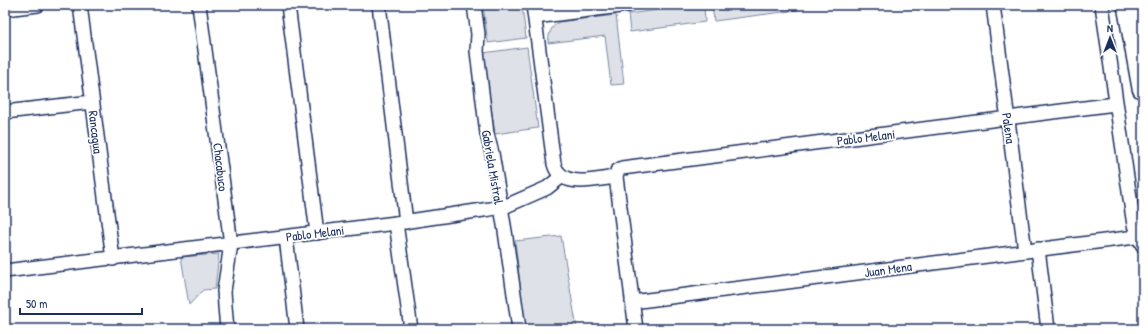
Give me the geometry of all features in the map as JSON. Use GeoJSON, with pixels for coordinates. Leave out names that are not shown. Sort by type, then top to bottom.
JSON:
{"type":"FeatureCollection","features":[{"type":"Feature","properties":{"kind":"main road"},"geometry":{"type":"LineString","coordinates":[[1128,5],[1143,88]]}},
{"type":"Feature","properties":{"kind":"street"},"geometry":{"type":"LineString","coordinates":[[5,9],[38,5]]}},
{"type":"Feature","properties":{"kind":"street","name":"Rancagua"},"geometry":{"type":"LineString","coordinates":[[80,5],[113,259]]}},
{"type":"Feature","properties":{"kind":"street","name":"Chacabuco"},"geometry":{"type":"LineString","coordinates":[[199,5],[231,244],[224,291],[228,329]]}},
{"type":"Feature","properties":{"kind":"street"},"geometry":{"type":"LineString","coordinates":[[288,5],[317,233]]}},
{"type":"Feature","properties":{"kind":"street"},"geometry":{"type":"LineString","coordinates":[[379,5],[411,329]]}},
{"type":"Feature","properties":{"kind":"street","name":"Gabriela Mistral"},"geometry":{"type":"LineString","coordinates":[[474,5],[478,34],[477,51],[479,71],[487,134],[492,153],[505,231],[519,329]]}},
{"type":"Feature","properties":{"kind":"street"},"geometry":{"type":"LineString","coordinates":[[562,177],[556,171],[554,164],[534,11],[628,5]]}},
{"type":"Feature","properties":{"kind":"street","name":"Palena"},"geometry":{"type":"LineString","coordinates":[[993,5],[1008,118],[1048,329]]}},
{"type":"Feature","properties":{"kind":"street"},"geometry":{"type":"LineString","coordinates":[[1102,5],[1115,104],[1132,212],[1141,239]]}},
{"type":"Feature","properties":{"kind":"street"},"geometry":{"type":"LineString","coordinates":[[5,112],[92,102]]}},
{"type":"Feature","properties":{"kind":"street","name":"Pablo Melani"},"geometry":{"type":"LineString","coordinates":[[5,271],[401,223],[500,207],[547,188],[562,177],[574,181],[617,174],[622,168],[1115,104]]}},
{"type":"Feature","properties":{"kind":"street"},"geometry":{"type":"LineString","coordinates":[[617,174],[636,329]]}},
{"type":"Feature","properties":{"kind":"street"},"geometry":{"type":"LineString","coordinates":[[286,237],[297,329]]}},
{"type":"Feature","properties":{"kind":"street","name":"Juan Mena"},"geometry":{"type":"LineString","coordinates":[[632,302],[1032,250],[1141,239]]}},
{"type":"Feature","properties":{"kind":"shaded area"},"geometry":{"type":"Polygon","coordinates":[[[483,5],[522,5],[526,38],[488,43],[483,5]]]}},
{"type":"Feature","properties":{"kind":"shaded area"},"geometry":{"type":"Polygon","coordinates":[[[704,5],[705,22],[630,32],[628,14],[704,5]]]}},
{"type":"Feature","properties":{"kind":"shaded area"},"geometry":{"type":"Polygon","coordinates":[[[712,5],[797,5],[798,10],[714,21],[712,5]]]}},
{"type":"Feature","properties":{"kind":"shaded area"},"geometry":{"type":"Polygon","coordinates":[[[616,15],[624,84],[611,85],[605,36],[548,43],[550,31],[559,22],[616,15]]]}},
{"type":"Feature","properties":{"kind":"shaded area"},"geometry":{"type":"Polygon","coordinates":[[[527,47],[538,128],[495,134],[483,53],[527,47]]]}},
{"type":"Feature","properties":{"kind":"shaded area"},"geometry":{"type":"Polygon","coordinates":[[[561,236],[577,329],[525,329],[515,241],[561,236]]]}},
{"type":"Feature","properties":{"kind":"shaded area"},"geometry":{"type":"Polygon","coordinates":[[[219,254],[215,289],[203,290],[189,305],[181,257],[219,254]]]}}]}
